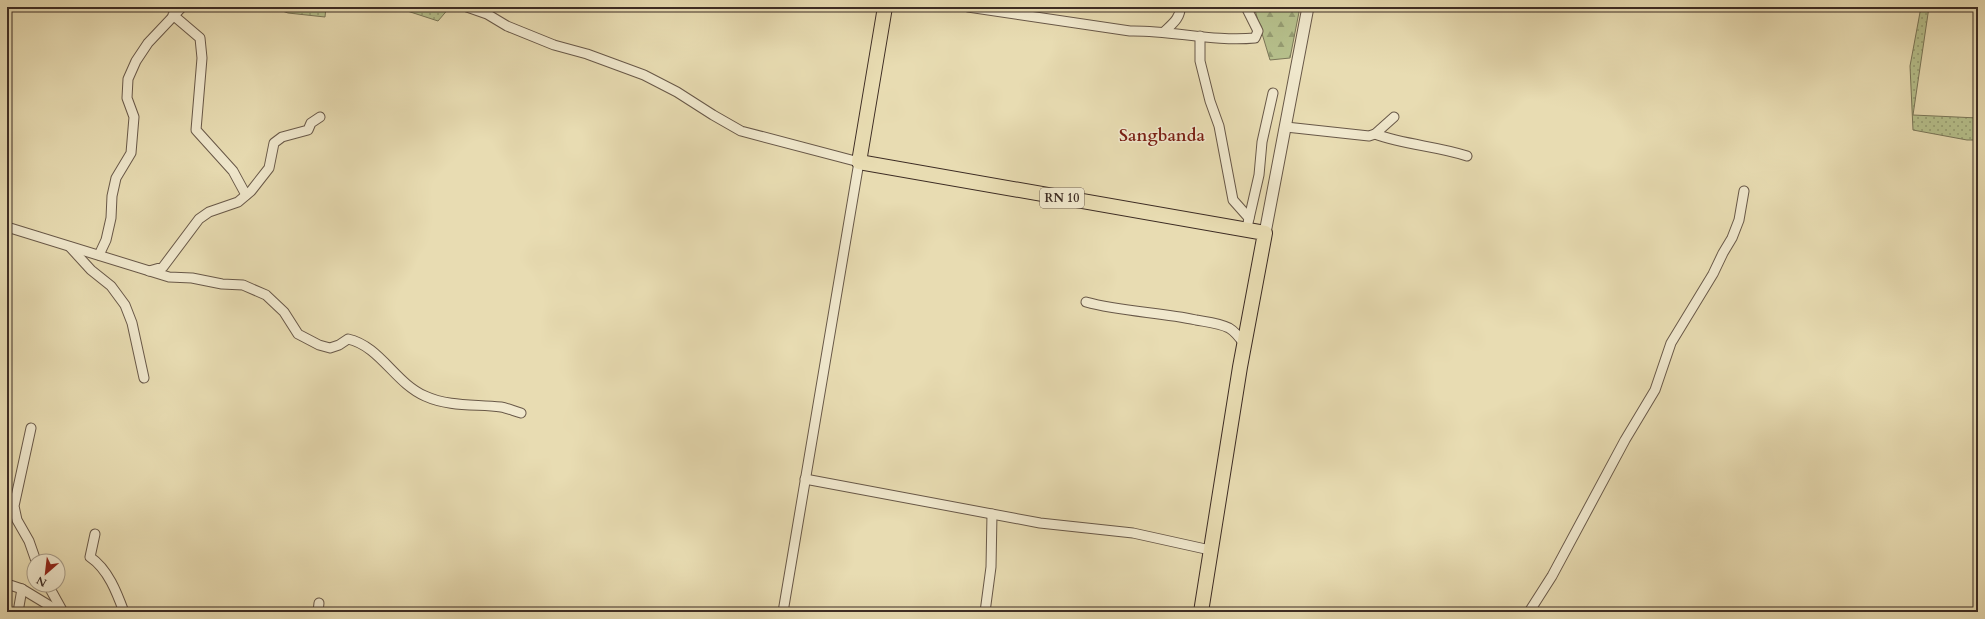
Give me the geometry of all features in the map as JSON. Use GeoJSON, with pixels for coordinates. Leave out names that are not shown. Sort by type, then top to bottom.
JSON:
{"type":"FeatureCollection","features":[{"type":"Feature","properties":{"kind":"main road"},"geometry":{"type":"LineString","coordinates":[[859,162],[885,7]]}},
{"type":"Feature","properties":{"kind":"main road","name":"RN 10"},"geometry":{"type":"LineString","coordinates":[[859,162],[1248,224],[1265,233]]}},
{"type":"Feature","properties":{"kind":"main road"},"geometry":{"type":"LineString","coordinates":[[1201,612],[1244,344],[1265,233]]}},
{"type":"Feature","properties":{"kind":"street"},"geometry":{"type":"LineString","coordinates":[[99,255],[106,240],[111,218],[112,196],[116,178],[131,153],[134,117],[127,98],[128,79],[136,61],[144,49],[173,15],[182,7]]}},
{"type":"Feature","properties":{"kind":"street"},"geometry":{"type":"LineString","coordinates":[[467,7],[487,14],[507,26],[554,45],[587,54],[644,75],[677,92],[741,131],[859,162],[783,612]]}},
{"type":"Feature","properties":{"kind":"street"},"geometry":{"type":"LineString","coordinates":[[968,7],[1130,32],[1164,32],[1200,36],[1255,38],[1258,30],[1246,7]]}},
{"type":"Feature","properties":{"kind":"street"},"geometry":{"type":"LineString","coordinates":[[1164,32],[1177,19],[1180,12],[1180,7]]}},
{"type":"Feature","properties":{"kind":"street"},"geometry":{"type":"LineString","coordinates":[[1265,233],[1308,7]]}},
{"type":"Feature","properties":{"kind":"street"},"geometry":{"type":"LineString","coordinates":[[173,15],[200,38],[202,58],[196,130],[233,171],[246,196]]}},
{"type":"Feature","properties":{"kind":"street"},"geometry":{"type":"LineString","coordinates":[[1200,36],[1200,61],[1210,101],[1219,126],[1233,200],[1248,224]]}},
{"type":"Feature","properties":{"kind":"street"},"geometry":{"type":"LineString","coordinates":[[1248,224],[1259,175],[1262,142],[1273,93]]}},
{"type":"Feature","properties":{"kind":"street"},"geometry":{"type":"LineString","coordinates":[[149,271],[163,267],[198,219],[209,212],[238,202],[246,196],[269,168],[274,143],[282,137],[308,130],[311,123],[320,116]]}},
{"type":"Feature","properties":{"kind":"street"},"geometry":{"type":"LineString","coordinates":[[1375,134],[1394,117]]}},
{"type":"Feature","properties":{"kind":"street"},"geometry":{"type":"LineString","coordinates":[[1286,127],[1362,136],[1375,134],[1396,141],[1452,151],[1467,156]]}},
{"type":"Feature","properties":{"kind":"street"},"geometry":{"type":"LineString","coordinates":[[1529,612],[1552,576],[1655,390],[1672,343],[1710,280],[1732,238],[1739,220],[1744,192]]}},
{"type":"Feature","properties":{"kind":"street"},"geometry":{"type":"LineString","coordinates":[[7,226],[169,277],[192,278],[222,284],[243,285],[266,295],[284,312],[298,334],[319,345],[330,348],[339,345],[348,339],[358,341],[368,346],[409,387],[426,397],[456,404],[502,408],[521,413]]}},
{"type":"Feature","properties":{"kind":"street"},"geometry":{"type":"LineString","coordinates":[[69,246],[91,270],[111,286],[126,305],[132,323],[144,378]]}},
{"type":"Feature","properties":{"kind":"street"},"geometry":{"type":"LineString","coordinates":[[1086,302],[1108,308],[1172,315],[1217,324],[1229,328],[1244,344]]}},
{"type":"Feature","properties":{"kind":"street"},"geometry":{"type":"LineString","coordinates":[[31,428],[14,506],[17,520],[29,541],[33,553]]}},
{"type":"Feature","properties":{"kind":"street"},"geometry":{"type":"LineString","coordinates":[[805,478],[1040,523],[1133,533],[1210,550]]}},
{"type":"Feature","properties":{"kind":"street"},"geometry":{"type":"LineString","coordinates":[[985,612],[992,567],[992,514]]}},
{"type":"Feature","properties":{"kind":"street"},"geometry":{"type":"LineString","coordinates":[[95,534],[90,557],[101,567],[110,581],[124,612]]}},
{"type":"Feature","properties":{"kind":"street"},"geometry":{"type":"LineString","coordinates":[[7,584],[22,590],[62,612]]}},
{"type":"Feature","properties":{"kind":"street"},"geometry":{"type":"LineString","coordinates":[[18,612],[22,590]]}},
{"type":"Feature","properties":{"kind":"street"},"geometry":{"type":"LineString","coordinates":[[52,593],[62,612]]}},
{"type":"Feature","properties":{"kind":"green space"},"geometry":{"type":"Polygon","coordinates":[[[271,7],[326,7],[325,17],[288,13],[271,7]]]}},
{"type":"Feature","properties":{"kind":"green space"},"geometry":{"type":"Polygon","coordinates":[[[395,7],[450,7],[438,21],[395,7]]]}},
{"type":"Feature","properties":{"kind":"green space"},"geometry":{"type":"Polygon","coordinates":[[[1254,7],[1300,7],[1290,58],[1270,60],[1254,7]]]}},
{"type":"Feature","properties":{"kind":"green space"},"geometry":{"type":"Polygon","coordinates":[[[1921,7],[1929,7],[1913,115],[1978,118],[1978,140],[1967,140],[1913,130],[1910,66],[1921,7]]]}},
{"type":"Feature","properties":{"kind":"district","name":"Sangbanda"},"geometry":{"type":"Point","coordinates":[1162,135]}}]}
